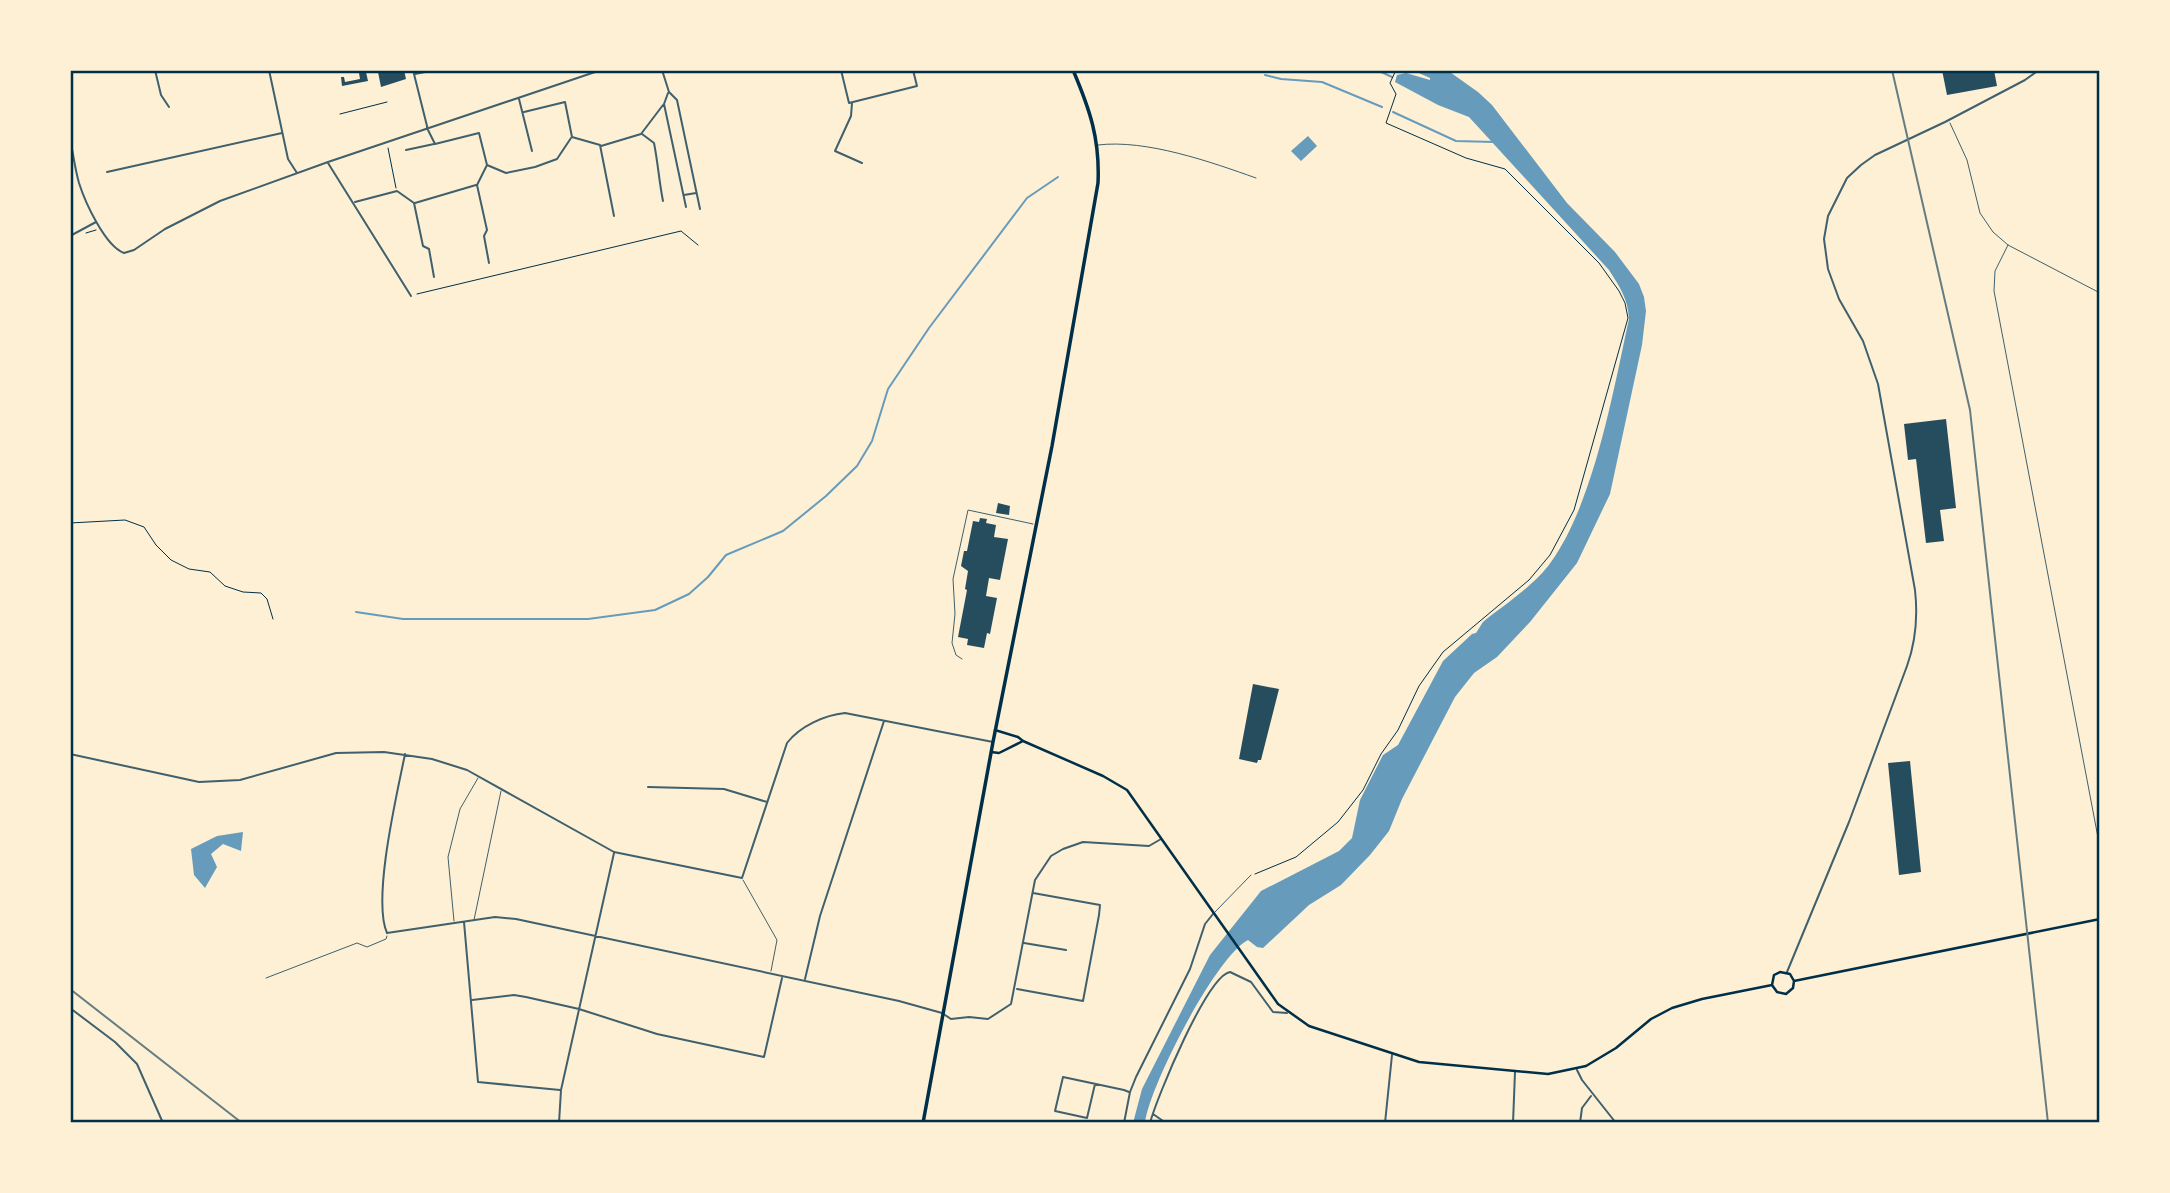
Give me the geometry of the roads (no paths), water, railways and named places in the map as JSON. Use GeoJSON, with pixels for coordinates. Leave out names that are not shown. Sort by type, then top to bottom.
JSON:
{"type":"FeatureCollection","features":[{"type":"Feature","properties":{"kind":"main road"},"geometry":{"type":"LineString","coordinates":[[923,1123],[1092,226],[1099,162],[1098,145],[1090,113],[1073,70]]}},
{"type":"Feature","properties":{"kind":"main road"},"geometry":{"type":"LineString","coordinates":[[995,730],[1018,737],[1122,786],[1132,795],[1256,974],[1287,1013],[1309,1026],[1392,1054],[1419,1062],[1548,1074],[1577,1069],[1608,1053],[1651,1019],[1672,1008],[1772,985]]}},
{"type":"Feature","properties":{"kind":"main road"},"geometry":{"type":"LineString","coordinates":[[991,752],[999,753],[1023,741]]}},
{"type":"Feature","properties":{"kind":"main road"},"geometry":{"type":"LineString","coordinates":[[1794,981],[2100,919]]}},
{"type":"Feature","properties":{"kind":"main road"},"geometry":{"type":"LineString","coordinates":[[1780,972],[1787,972],[1794,981],[1793,988],[1786,994],[1777,992],[1772,985],[1774,975],[1780,972]]}},
{"type":"Feature","properties":{"kind":"street"},"geometry":{"type":"LineString","coordinates":[[155,70],[161,95],[169,107]]}},
{"type":"Feature","properties":{"kind":"street"},"geometry":{"type":"LineString","coordinates":[[269,70],[288,159],[298,174]]}},
{"type":"Feature","properties":{"kind":"street"},"geometry":{"type":"LineString","coordinates":[[413,70],[428,130],[435,144]]}},
{"type":"Feature","properties":{"kind":"street"},"geometry":{"type":"LineString","coordinates":[[414,75],[435,70]]}},
{"type":"Feature","properties":{"kind":"street"},"geometry":{"type":"LineString","coordinates":[[70,138],[79,183],[96,222],[115,248],[120,252],[130,252],[198,211],[248,191],[601,70]]}},
{"type":"Feature","properties":{"kind":"street"},"geometry":{"type":"LineString","coordinates":[[663,70],[669,92],[677,100],[700,209]]}},
{"type":"Feature","properties":{"kind":"street"},"geometry":{"type":"LineString","coordinates":[[841,70],[851,116],[835,151],[862,163]]}},
{"type":"Feature","properties":{"kind":"street"},"geometry":{"type":"LineString","coordinates":[[850,103],[917,86],[913,70]]}},
{"type":"Feature","properties":{"kind":"street"},"geometry":{"type":"LineString","coordinates":[[1787,972],[1849,822],[1913,651],[1917,620],[1878,384],[1863,341],[1839,299],[1828,268],[1824,239],[1828,216],[1847,178],[1861,164],[2025,80],[2039,70]]}},
{"type":"Feature","properties":{"kind":"street"},"geometry":{"type":"LineString","coordinates":[[572,137],[600,145],[641,134],[664,104],[669,92]]}},
{"type":"Feature","properties":{"kind":"street"},"geometry":{"type":"LineString","coordinates":[[519,99],[532,151]]}},
{"type":"Feature","properties":{"kind":"street"},"geometry":{"type":"LineString","coordinates":[[487,165],[506,173],[535,167],[557,159],[572,137],[565,102],[524,112]]}},
{"type":"Feature","properties":{"kind":"street"},"geometry":{"type":"LineString","coordinates":[[664,104],[686,207]]}},
{"type":"Feature","properties":{"kind":"street"},"geometry":{"type":"LineString","coordinates":[[107,172],[282,133]]}},
{"type":"Feature","properties":{"kind":"street"},"geometry":{"type":"LineString","coordinates":[[406,150],[479,133],[487,165],[477,185],[487,230],[484,236],[489,263]]}},
{"type":"Feature","properties":{"kind":"street"},"geometry":{"type":"LineString","coordinates":[[641,134],[654,143],[663,201]]}},
{"type":"Feature","properties":{"kind":"street"},"geometry":{"type":"LineString","coordinates":[[600,145],[614,216]]}},
{"type":"Feature","properties":{"kind":"street"},"geometry":{"type":"LineString","coordinates":[[328,162],[411,296]]}},
{"type":"Feature","properties":{"kind":"street"},"geometry":{"type":"LineString","coordinates":[[414,203],[477,185]]}},
{"type":"Feature","properties":{"kind":"street"},"geometry":{"type":"LineString","coordinates":[[354,202],[397,191],[414,203],[423,246],[429,249],[434,277]]}},
{"type":"Feature","properties":{"kind":"street"},"geometry":{"type":"LineString","coordinates":[[684,195],[697,193]]}},
{"type":"Feature","properties":{"kind":"street"},"geometry":{"type":"LineString","coordinates":[[70,236],[96,222]]}},
{"type":"Feature","properties":{"kind":"street"},"geometry":{"type":"LineString","coordinates":[[70,754],[186,780],[212,782],[240,780],[336,753],[384,751],[405,754],[467,770],[614,852],[742,878],[787,743],[800,730],[834,714],[845,713],[993,742]]}},
{"type":"Feature","properties":{"kind":"street"},"geometry":{"type":"LineString","coordinates":[[804,981],[820,916],[885,720]]}},
{"type":"Feature","properties":{"kind":"street"},"geometry":{"type":"LineString","coordinates":[[405,754],[386,864],[383,923],[387,933],[495,917],[516,919],[804,981],[942,1013],[951,1019],[988,1019],[1011,1004],[1032,893],[1042,868],[1051,856],[1063,849],[1090,842],[1149,846],[1162,838]]}},
{"type":"Feature","properties":{"kind":"street"},"geometry":{"type":"LineString","coordinates":[[648,787],[724,789],[768,803]]}},
{"type":"Feature","properties":{"kind":"street"},"geometry":{"type":"LineString","coordinates":[[559,1123],[561,1090],[614,852]]}},
{"type":"Feature","properties":{"kind":"street"},"geometry":{"type":"LineString","coordinates":[[1015,989],[1083,1001],[1100,905],[1032,893]]}},
{"type":"Feature","properties":{"kind":"street"},"geometry":{"type":"LineString","coordinates":[[1124,1123],[1130,1092],[1190,969],[1205,924],[1214,914]]}},
{"type":"Feature","properties":{"kind":"street"},"geometry":{"type":"LineString","coordinates":[[464,921],[478,1082],[561,1090]]}},
{"type":"Feature","properties":{"kind":"street"},"geometry":{"type":"LineString","coordinates":[[1023,943],[1066,950]]}},
{"type":"Feature","properties":{"kind":"street"},"geometry":{"type":"LineString","coordinates":[[1150,1123],[1170,1067],[1203,1004],[1222,975],[1230,972],[1251,982],[1273,1012],[1287,1013]]}},
{"type":"Feature","properties":{"kind":"street"},"geometry":{"type":"LineString","coordinates":[[472,1000],[514,995],[579,1009],[657,1034],[764,1056],[782,976]]}},
{"type":"Feature","properties":{"kind":"street"},"geometry":{"type":"LineString","coordinates":[[70,1008],[115,1042],[137,1064],[163,1123]]}},
{"type":"Feature","properties":{"kind":"street"},"geometry":{"type":"LineString","coordinates":[[1385,1123],[1392,1054]]}},
{"type":"Feature","properties":{"kind":"street"},"geometry":{"type":"LineString","coordinates":[[1577,1069],[1592,1094],[1616,1123]]}},
{"type":"Feature","properties":{"kind":"street"},"geometry":{"type":"LineString","coordinates":[[1513,1123],[1516,1071]]}},
{"type":"Feature","properties":{"kind":"street"},"geometry":{"type":"LineString","coordinates":[[1095,1084],[1087,1118],[1055,1111],[1063,1077],[1095,1084],[1130,1092]]}},
{"type":"Feature","properties":{"kind":"street"},"geometry":{"type":"LineString","coordinates":[[1580,1123],[1582,1108],[1592,1094]]}},
{"type":"Feature","properties":{"kind":"street"},"geometry":{"type":"LineString","coordinates":[[1152,1113],[1166,1123]]}},
{"type":"Feature","properties":{"kind":"street"},"geometry":{"type":"LineString","coordinates":[[967,1123],[973,1123]]}},
{"type":"Feature","properties":{"kind":"lane"},"geometry":{"type":"LineString","coordinates":[[1949,120],[1968,160],[1980,213],[1986,223],[2008,245],[2100,293]]}},
{"type":"Feature","properties":{"kind":"lane"},"geometry":{"type":"LineString","coordinates":[[1098,145],[1134,145],[1220,165],[1256,178]]}},
{"type":"Feature","properties":{"kind":"lane"},"geometry":{"type":"LineString","coordinates":[[2008,245],[1995,271],[1994,291],[2100,848]]}},
{"type":"Feature","properties":{"kind":"lane"},"geometry":{"type":"LineString","coordinates":[[962,659],[956,655],[952,643],[951,632],[955,614],[953,579],[968,510],[1037,524]]}},
{"type":"Feature","properties":{"kind":"lane"},"geometry":{"type":"LineString","coordinates":[[454,923],[448,857],[460,809],[479,776]]}},
{"type":"Feature","properties":{"kind":"lane"},"geometry":{"type":"LineString","coordinates":[[474,920],[501,789]]}},
{"type":"Feature","properties":{"kind":"lane"},"geometry":{"type":"LineString","coordinates":[[1214,914],[1251,875]]}},
{"type":"Feature","properties":{"kind":"lane"},"geometry":{"type":"LineString","coordinates":[[742,878],[777,940],[770,974]]}},
{"type":"Feature","properties":{"kind":"lane"},"geometry":{"type":"LineString","coordinates":[[266,978],[357,943],[367,947],[386,939],[387,933]]}},
{"type":"Feature","properties":{"kind":"water"},"geometry":{"type":"Polygon","coordinates":[[[1412,70],[1447,70],[1492,105],[1567,203],[1615,252],[1639,284],[1646,311],[1642,345],[1610,494],[1577,563],[1530,622],[1497,657],[1474,673],[1455,697],[1402,799],[1389,831],[1341,885],[1309,905],[1263,948],[1248,940],[1235,951],[1202,995],[1186,1024],[1158,1081],[1145,1123],[1133,1123],[1142,1089],[1210,955],[1261,891],[1339,851],[1352,838],[1360,800],[1383,755],[1398,745],[1443,661],[1476,633],[1483,622],[1528,587],[1551,562],[1579,509],[1609,412],[1629,319],[1623,293],[1609,270],[1469,117],[1438,105],[1395,82],[1397,75],[1406,73],[1430,80],[1412,70]]]}},
{"type":"Feature","properties":{"kind":"water"},"geometry":{"type":"Polygon","coordinates":[[[1308,136],[1317,146],[1301,161],[1291,151],[1308,136]]]}},
{"type":"Feature","properties":{"kind":"water"},"geometry":{"type":"Polygon","coordinates":[[[243,832],[241,851],[223,844],[211,854],[217,867],[205,888],[194,875],[191,849],[217,836],[243,832]]]}},
{"type":"Feature","properties":{"kind":"waterway"},"geometry":{"type":"LineString","coordinates":[[1377,70],[1392,77]]}},
{"type":"Feature","properties":{"kind":"waterway"},"geometry":{"type":"LineString","coordinates":[[1265,75],[1322,82],[1382,107]]}},
{"type":"Feature","properties":{"kind":"waterway"},"geometry":{"type":"LineString","coordinates":[[1393,112],[1456,141],[1494,142]]}},
{"type":"Feature","properties":{"kind":"waterway"},"geometry":{"type":"LineString","coordinates":[[356,612],[403,619],[588,619],[655,610],[689,594],[726,555],[783,531],[857,466],[872,441],[888,389],[929,328],[1027,198],[1058,177]]}},
{"type":"Feature","properties":{"kind":"railway"},"geometry":{"type":"LineString","coordinates":[[1892,70],[1970,410],[2048,1123]]}},
{"type":"Feature","properties":{"kind":"railway"},"geometry":{"type":"LineString","coordinates":[[70,989],[242,1123]]}}]}
